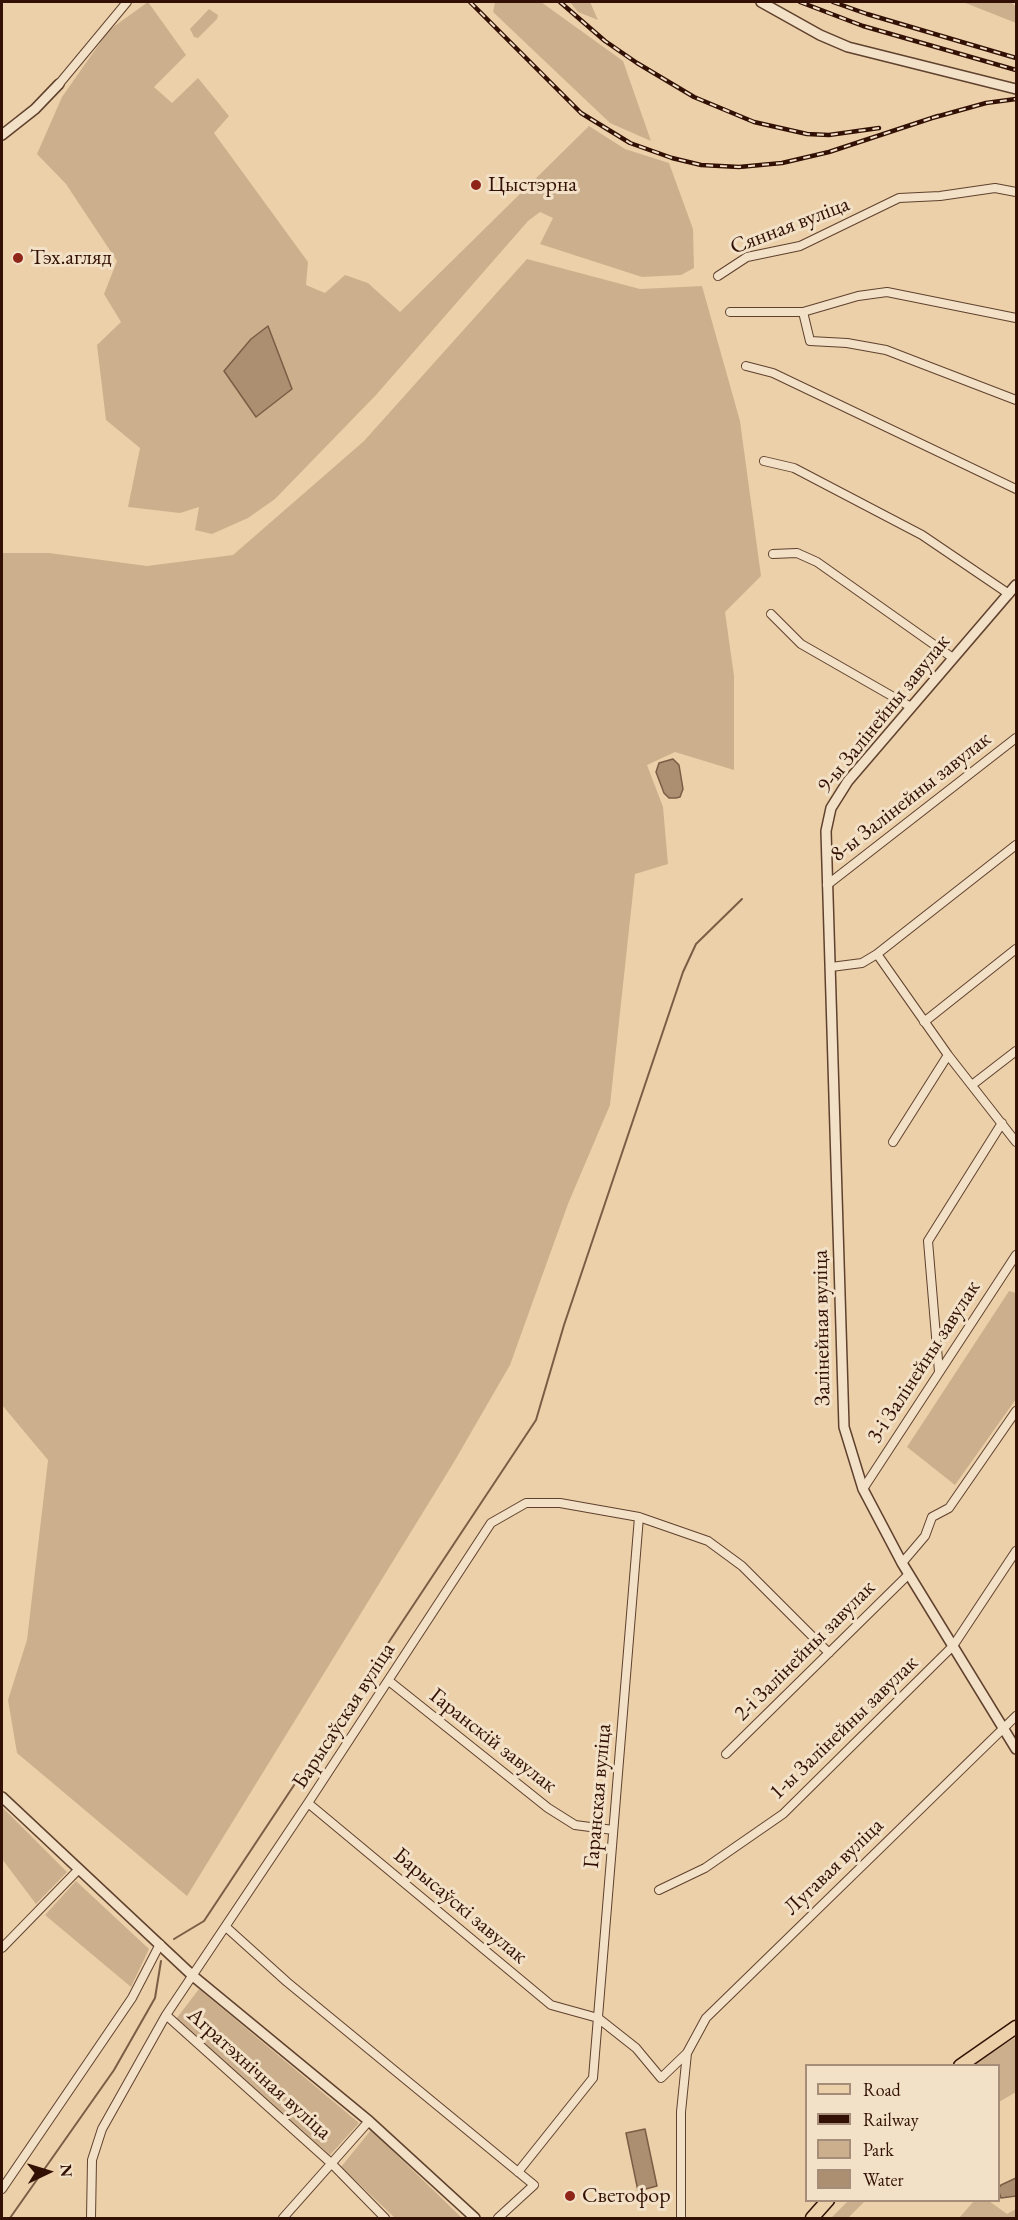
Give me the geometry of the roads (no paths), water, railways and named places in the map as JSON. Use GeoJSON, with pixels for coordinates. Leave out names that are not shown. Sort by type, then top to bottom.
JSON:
{"type":"FeatureCollection","features":[{"type":"Feature","properties":{"kind":"main road"},"geometry":{"type":"LineString","coordinates":[[963,2064],[1017,2027]]}},
{"type":"Feature","properties":{"kind":"main road"},"geometry":{"type":"LineString","coordinates":[[812,2218],[826,2202]]}},
{"type":"Feature","properties":{"kind":"street"},"geometry":{"type":"LineString","coordinates":[[2,135],[35,109],[59,84],[127,2]]}},
{"type":"Feature","properties":{"kind":"street"},"geometry":{"type":"LineString","coordinates":[[761,2],[820,35],[849,47],[1017,89]]}},
{"type":"Feature","properties":{"kind":"street","name":"Сянная вуліца"},"geometry":{"type":"LineString","coordinates":[[717,276],[747,257],[800,246],[899,198],[940,196],[995,188],[1017,192]]}},
{"type":"Feature","properties":{"kind":"street"},"geometry":{"type":"LineString","coordinates":[[730,312],[803,312],[858,296],[887,292],[1017,318]]}},
{"type":"Feature","properties":{"kind":"street"},"geometry":{"type":"LineString","coordinates":[[803,312],[810,341],[847,343],[886,350],[1017,400]]}},
{"type":"Feature","properties":{"kind":"street"},"geometry":{"type":"LineString","coordinates":[[746,366],[773,373],[1017,489]]}},
{"type":"Feature","properties":{"kind":"street"},"geometry":{"type":"LineString","coordinates":[[764,461],[794,468],[922,535],[1009,594]]}},
{"type":"Feature","properties":{"kind":"street"},"geometry":{"type":"LineString","coordinates":[[773,554],[797,553],[817,562],[953,658]]}},
{"type":"Feature","properties":{"kind":"street","name":"9-ы Залінейны завулак"},"geometry":{"type":"LineString","coordinates":[[827,885],[826,831],[831,808],[848,781],[1017,585]]}},
{"type":"Feature","properties":{"kind":"street"},"geometry":{"type":"LineString","coordinates":[[771,614],[801,644],[910,707]]}},
{"type":"Feature","properties":{"kind":"street","name":"8-ы Залінейны завулак"},"geometry":{"type":"LineString","coordinates":[[827,885],[1017,738]]}},
{"type":"Feature","properties":{"kind":"street"},"geometry":{"type":"LineString","coordinates":[[831,967],[862,963],[878,954],[1017,845]]}},
{"type":"Feature","properties":{"kind":"street","name":"Залінейная вуліца"},"geometry":{"type":"LineString","coordinates":[[827,885],[844,1426],[863,1489],[902,1563],[1017,1749]]}},
{"type":"Feature","properties":{"kind":"street"},"geometry":{"type":"LineString","coordinates":[[924,1022],[1017,949]]}},
{"type":"Feature","properties":{"kind":"street"},"geometry":{"type":"LineString","coordinates":[[878,954],[948,1055],[1017,1142]]}},
{"type":"Feature","properties":{"kind":"street"},"geometry":{"type":"LineString","coordinates":[[972,1085],[1017,1051]]}},
{"type":"Feature","properties":{"kind":"street"},"geometry":{"type":"LineString","coordinates":[[893,1142],[948,1055]]}},
{"type":"Feature","properties":{"kind":"street"},"geometry":{"type":"LineString","coordinates":[[939,1372],[928,1241],[1002,1123]]}},
{"type":"Feature","properties":{"kind":"street","name":"3-і Залінейны завулак"},"geometry":{"type":"LineString","coordinates":[[863,1489],[1017,1255]]}},
{"type":"Feature","properties":{"kind":"street"},"geometry":{"type":"LineString","coordinates":[[902,1563],[925,1536],[932,1517],[949,1508],[1017,1411]]}},
{"type":"Feature","properties":{"kind":"street","name":"Барысаўская вуліца"},"geometry":{"type":"LineString","coordinates":[[165,2015],[389,1681],[491,1523],[526,1503],[576,1504],[639,1517]]}},
{"type":"Feature","properties":{"kind":"street"},"geometry":{"type":"LineString","coordinates":[[639,1517],[708,1541],[742,1566],[830,1653]]}},
{"type":"Feature","properties":{"kind":"street","name":"Гаранская вуліца"},"geometry":{"type":"LineString","coordinates":[[518,2172],[593,2078],[639,1517]]}},
{"type":"Feature","properties":{"kind":"street","name":"1-ы Залінейны завулак"},"geometry":{"type":"LineString","coordinates":[[659,1890],[705,1868],[783,1814],[953,1646],[1017,1551]]}},
{"type":"Feature","properties":{"kind":"street","name":"2-і Залінейны завулак"},"geometry":{"type":"LineString","coordinates":[[726,1754],[909,1574]]}},
{"type":"Feature","properties":{"kind":"street","name":"Гаранскій завулак"},"geometry":{"type":"LineString","coordinates":[[389,1681],[548,1808],[575,1825],[613,1830]]}},
{"type":"Feature","properties":{"kind":"street","name":"Лугавая вуліца"},"geometry":{"type":"LineString","coordinates":[[687,2053],[706,2018],[1017,1716]]}},
{"type":"Feature","properties":{"kind":"street"},"geometry":{"type":"LineString","coordinates":[[2,1797],[193,1976],[369,2121],[475,2218]]}},
{"type":"Feature","properties":{"kind":"street","name":"Барысаўскі завулак"},"geometry":{"type":"LineString","coordinates":[[308,1803],[551,2005],[598,2018]]}},
{"type":"Feature","properties":{"kind":"street"},"geometry":{"type":"LineString","coordinates":[[2,1948],[78,1870]]}},
{"type":"Feature","properties":{"kind":"street"},"geometry":{"type":"LineString","coordinates":[[226,1927],[287,1982],[534,2185],[498,2218]]}},
{"type":"Feature","properties":{"kind":"street"},"geometry":{"type":"LineString","coordinates":[[2,2189],[132,1998],[160,1944]]}},
{"type":"Feature","properties":{"kind":"street","name":"Агратэхнічная вуліца"},"geometry":{"type":"LineString","coordinates":[[91,2218],[92,2160],[102,2129],[165,2015],[332,2164],[385,2218]]}},
{"type":"Feature","properties":{"kind":"street"},"geometry":{"type":"LineString","coordinates":[[598,2018],[636,2048],[661,2078],[687,2053]]}},
{"type":"Feature","properties":{"kind":"street"},"geometry":{"type":"LineString","coordinates":[[681,2218],[681,2112],[687,2053]]}},
{"type":"Feature","properties":{"kind":"street","name":"Агратэхнічная вуліца"},"geometry":{"type":"LineString","coordinates":[[283,2218],[369,2121]]}},
{"type":"Feature","properties":{"kind":"water"},"geometry":{"type":"Polygon","coordinates":[[[268,326],[292,389],[256,417],[224,371],[251,339],[268,326]]]}},
{"type":"Feature","properties":{"kind":"water"},"geometry":{"type":"Polygon","coordinates":[[[673,759],[679,765],[683,789],[680,797],[669,798],[664,793],[656,772],[659,763],[673,759]]]}},
{"type":"Feature","properties":{"kind":"water"},"geometry":{"type":"Polygon","coordinates":[[[645,2129],[657,2186],[638,2191],[626,2133],[645,2129]]]}},
{"type":"Feature","properties":{"kind":"water"},"geometry":{"type":"Polygon","coordinates":[[[1016,2178],[1016,2196],[1001,2198],[1001,2185],[1016,2178]]]}},
{"type":"Feature","properties":{"kind":"waterway"},"geometry":{"type":"LineString","coordinates":[[174,1939],[204,1921],[536,1420],[564,1325],[683,972],[696,944],[742,899]]}},
{"type":"Feature","properties":{"kind":"waterway"},"geometry":{"type":"LineString","coordinates":[[10,2218],[114,2070],[155,1998],[161,1961]]}},
{"type":"Feature","properties":{"kind":"railway"},"geometry":{"type":"LineString","coordinates":[[470,2],[581,113],[630,143],[672,158],[701,165],[739,167],[782,163],[829,152],[938,116]]}},
{"type":"Feature","properties":{"kind":"railway"},"geometry":{"type":"LineString","coordinates":[[560,2],[605,41],[637,63],[694,97],[754,122],[807,134],[829,135],[879,128]]}},
{"type":"Feature","properties":{"kind":"railway"},"geometry":{"type":"LineString","coordinates":[[800,2],[863,26],[1016,70]]}},
{"type":"Feature","properties":{"kind":"railway"},"geometry":{"type":"LineString","coordinates":[[833,2],[1016,58]]}},
{"type":"Feature","properties":{"kind":"railway"},"geometry":{"type":"LineString","coordinates":[[932,118],[986,103],[1016,99]]}},
{"type":"Feature","properties":{"kind":"place","name":"Цыстэрна"},"geometry":{"type":"Point","coordinates":[476,185]}},
{"type":"Feature","properties":{"kind":"place","name":"Тэх.агляд"},"geometry":{"type":"Point","coordinates":[18,258]}},
{"type":"Feature","properties":{"kind":"place","name":"Светофор"},"geometry":{"type":"Point","coordinates":[570,2196]}}]}
